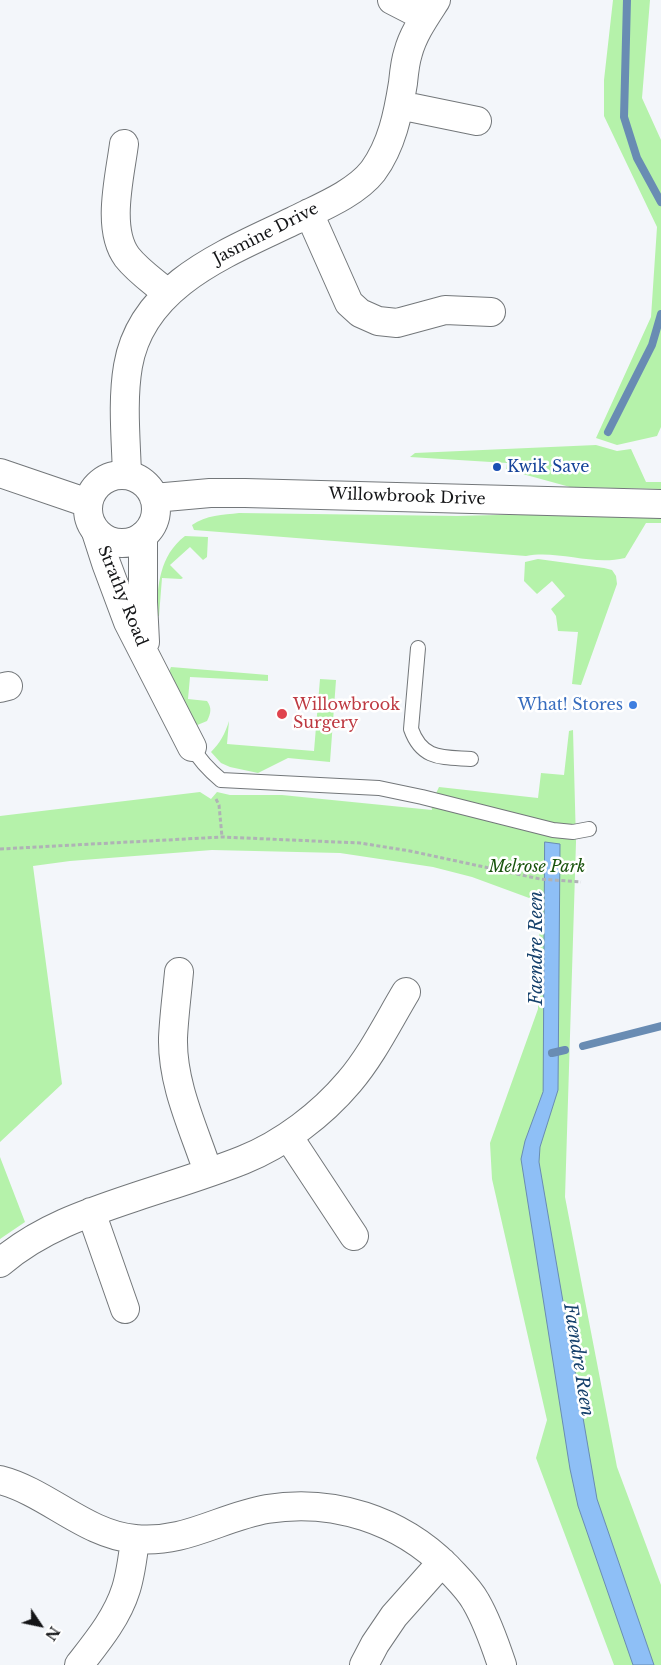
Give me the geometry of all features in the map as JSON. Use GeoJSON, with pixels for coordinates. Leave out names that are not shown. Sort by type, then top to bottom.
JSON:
{"type":"FeatureCollection","features":[{"type":"Feature","properties":{"kind":"street"},"geometry":{"type":"LineString","coordinates":[[392,0],[431,9]]}},
{"type":"Feature","properties":{"kind":"street","name":"Jasmine Drive"},"geometry":{"type":"LineString","coordinates":[[127,475],[125,391],[128,365],[135,340],[148,315],[167,293],[185,278],[220,257],[356,188],[372,171],[385,151],[394,130],[407,54],[415,34],[431,9]]}},
{"type":"Feature","properties":{"kind":"street"},"geometry":{"type":"LineString","coordinates":[[399,105],[477,121]]}},
{"type":"Feature","properties":{"kind":"street"},"geometry":{"type":"LineString","coordinates":[[124,144],[116,223],[118,240],[125,255],[138,270],[167,293]]}},
{"type":"Feature","properties":{"kind":"street"},"geometry":{"type":"LineString","coordinates":[[309,213],[350,303],[360,313],[378,320],[397,323],[446,310],[491,312]]}},
{"type":"Feature","properties":{"kind":"street"},"geometry":{"type":"LineString","coordinates":[[0,473],[88,504]]}},
{"type":"Feature","properties":{"kind":"street"},"geometry":{"type":"LineString","coordinates":[[127,475],[143,482],[154,498],[156,508],[154,519],[150,528],[143,536],[134,541],[114,542],[104,539],[96,532],[89,518],[88,504],[97,485],[115,476],[127,475]]}},
{"type":"Feature","properties":{"kind":"street","name":"Willowbrook Drive"},"geometry":{"type":"LineString","coordinates":[[154,498],[210,493],[245,493],[661,504]]}},
{"type":"Feature","properties":{"kind":"street","name":"Strathy Road"},"geometry":{"type":"LineString","coordinates":[[96,532],[128,622],[192,747]]}},
{"type":"Feature","properties":{"kind":"street","name":"Strathy Road"},"geometry":{"type":"LineString","coordinates":[[143,536],[144,630],[148,660]]}},
{"type":"Feature","properties":{"kind":"street"},"geometry":{"type":"LineString","coordinates":[[179,972],[173,1039],[177,1074],[184,1106],[208,1172]]}},
{"type":"Feature","properties":{"kind":"street"},"geometry":{"type":"LineString","coordinates":[[0,1263],[16,1249],[58,1225],[244,1160],[288,1136],[321,1109],[349,1082],[375,1046],[406,992]]}},
{"type":"Feature","properties":{"kind":"street"},"geometry":{"type":"LineString","coordinates":[[288,1136],[354,1236]]}},
{"type":"Feature","properties":{"kind":"street"},"geometry":{"type":"LineString","coordinates":[[91,1212],[125,1309]]}},
{"type":"Feature","properties":{"kind":"street"},"geometry":{"type":"LineString","coordinates":[[0,1480],[36,1495],[95,1527],[117,1536],[135,1539],[162,1539],[188,1534],[243,1515],[267,1510],[320,1506],[377,1520],[402,1532],[426,1548],[461,1581],[476,1601],[502,1665]]}},
{"type":"Feature","properties":{"kind":"street"},"geometry":{"type":"LineString","coordinates":[[79,1665],[105,1632],[118,1609],[126,1590],[135,1539]]}},
{"type":"Feature","properties":{"kind":"street"},"geometry":{"type":"LineString","coordinates":[[364,1665],[375,1644],[394,1616],[442,1562]]}},
{"type":"Feature","properties":{"kind":"lane"},"geometry":{"type":"LineString","coordinates":[[418,648],[411,729],[415,740],[425,752],[443,757],[471,759]]}},
{"type":"Feature","properties":{"kind":"lane"},"geometry":{"type":"LineString","coordinates":[[192,747],[199,760],[221,780],[380,788],[422,796],[553,830],[573,832],[589,829]]}},
{"type":"Feature","properties":{"kind":"path"},"geometry":{"type":"LineString","coordinates":[[212,794],[216,797],[219,805],[222,837]]}},
{"type":"Feature","properties":{"kind":"path"},"geometry":{"type":"LineString","coordinates":[[0,849],[222,837],[360,843],[419,853],[540,879],[581,882]]}},
{"type":"Feature","properties":{"kind":"green space"},"geometry":{"type":"Polygon","coordinates":[[[613,0],[650,0],[642,98],[661,140],[661,427],[657,436],[617,445],[596,438],[651,317],[657,227],[604,116],[604,80],[613,0]]]}},
{"type":"Feature","properties":{"kind":"green space"},"geometry":{"type":"Polygon","coordinates":[[[596,445],[617,451],[631,449],[646,482],[661,482],[661,489],[570,487],[519,473],[506,472],[507,463],[410,457],[415,453],[596,445]]]}},
{"type":"Feature","properties":{"kind":"green space"},"geometry":{"type":"Polygon","coordinates":[[[239,513],[457,516],[536,514],[661,517],[661,523],[646,523],[625,558],[613,560],[551,555],[526,556],[194,530],[192,525],[209,517],[239,513]]]}},
{"type":"Feature","properties":{"kind":"green space"},"geometry":{"type":"Polygon","coordinates":[[[185,536],[208,537],[207,557],[203,560],[190,547],[170,565],[183,578],[162,578],[159,616],[156,616],[159,582],[165,562],[176,544],[185,536]]]}},
{"type":"Feature","properties":{"kind":"green space"},"geometry":{"type":"Polygon","coordinates":[[[538,559],[604,568],[612,570],[616,576],[617,584],[581,685],[572,684],[578,632],[558,631],[556,616],[551,609],[565,596],[552,581],[537,594],[524,581],[525,562],[538,559]]]}},
{"type":"Feature","properties":{"kind":"green space"},"geometry":{"type":"Polygon","coordinates":[[[171,667],[268,675],[268,681],[190,677],[188,699],[207,701],[210,708],[207,721],[195,726],[169,672],[171,667]]]}},
{"type":"Feature","properties":{"kind":"green space"},"geometry":{"type":"Polygon","coordinates":[[[320,679],[336,680],[330,762],[288,758],[258,773],[230,767],[221,763],[211,752],[222,738],[229,721],[227,744],[314,751],[320,679]]]}},
{"type":"Feature","properties":{"kind":"green space","name":"Melrose Park"},"geometry":{"type":"Polygon","coordinates":[[[573,730],[576,842],[565,1197],[617,1467],[661,1585],[661,1665],[614,1665],[536,1458],[547,1420],[492,1179],[490,1143],[538,1009],[540,902],[472,877],[433,867],[340,853],[212,850],[70,861],[33,866],[62,1084],[0,1142],[0,816],[200,792],[211,799],[217,792],[230,795],[282,795],[432,810],[431,804],[439,787],[538,798],[541,773],[564,775],[569,731],[573,730]]]}},
{"type":"Feature","properties":{"kind":"green space"},"geometry":{"type":"Polygon","coordinates":[[[0,1157],[25,1222],[0,1239],[0,1157]]]}},
{"type":"Feature","properties":{"kind":"water"},"geometry":{"type":"Polygon","coordinates":[[[545,842],[560,844],[558,1090],[540,1147],[539,1162],[597,1499],[654,1665],[633,1665],[578,1506],[570,1469],[521,1159],[525,1141],[543,1092],[545,842]]]}},
{"type":"Feature","properties":{"kind":"waterway","name":"Faendre Reen"},"geometry":{"type":"LineString","coordinates":[[627,0],[624,117],[637,158],[661,202]]}},
{"type":"Feature","properties":{"kind":"waterway","name":"Faendre Reen"},"geometry":{"type":"LineString","coordinates":[[608,432],[652,345],[661,314]]}},
{"type":"Feature","properties":{"kind":"waterway","name":"Faendre Reen"},"geometry":{"type":"LineString","coordinates":[[583,1046],[661,1026]]}},
{"type":"Feature","properties":{"kind":"waterway","name":"Faendre Reen"},"geometry":{"type":"LineString","coordinates":[[552,1053],[565,1050]]}},
{"type":"Feature","properties":{"kind":"place","name":"Kwik Save"},"geometry":{"type":"Point","coordinates":[497,467]}},
{"type":"Feature","properties":{"kind":"place","name":"What! Stores"},"geometry":{"type":"Point","coordinates":[633,705]}},
{"type":"Feature","properties":{"kind":"place","name":"Willowbrook Surgery"},"geometry":{"type":"Point","coordinates":[282,714]}}]}
